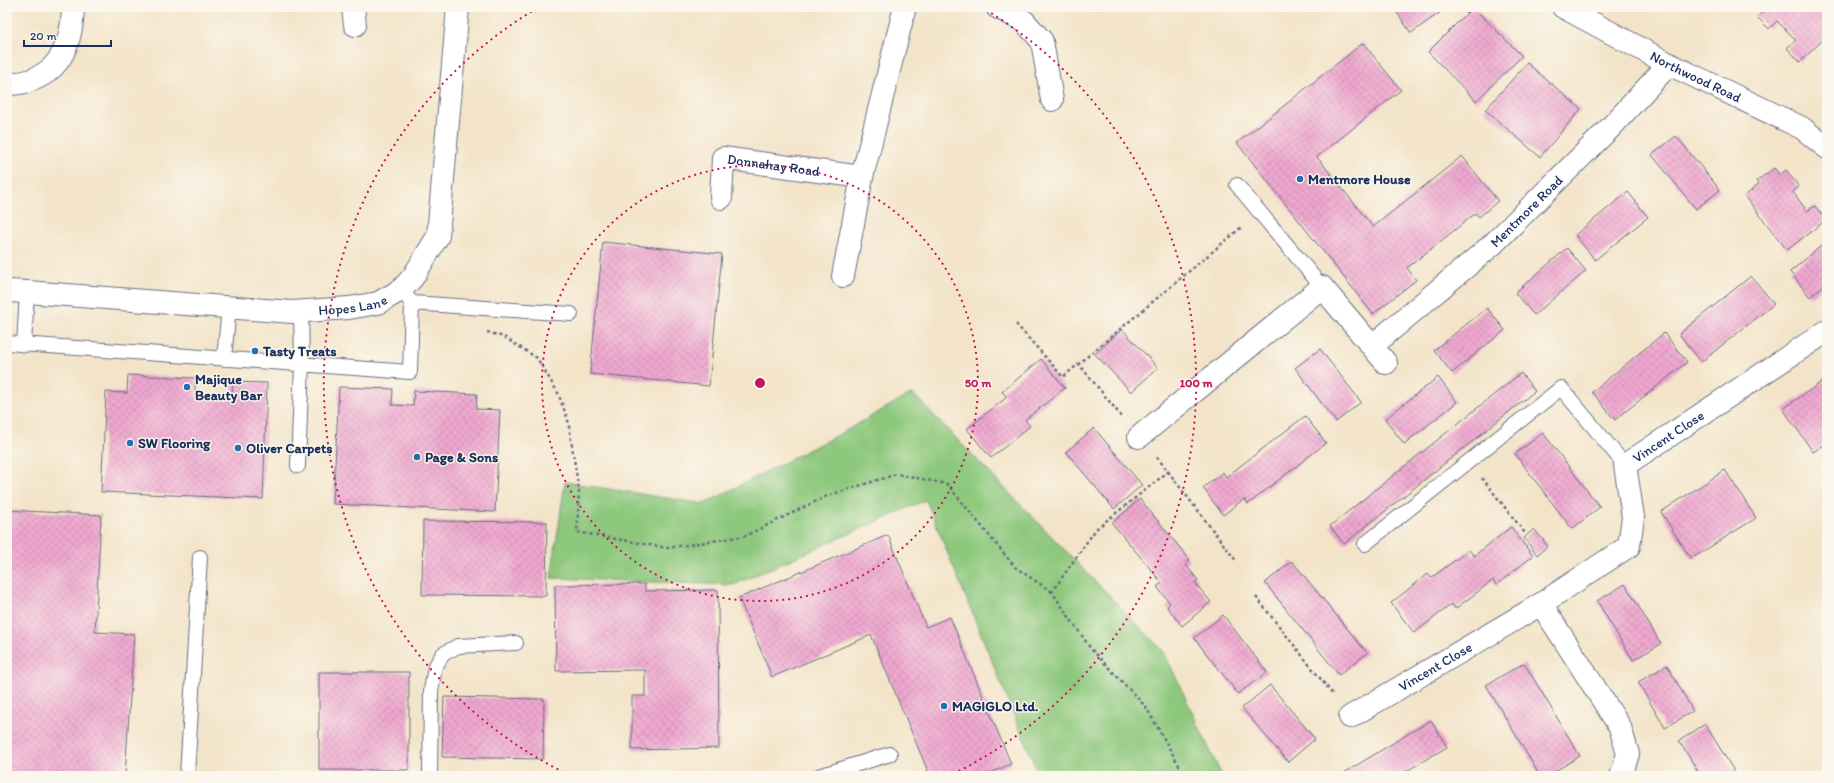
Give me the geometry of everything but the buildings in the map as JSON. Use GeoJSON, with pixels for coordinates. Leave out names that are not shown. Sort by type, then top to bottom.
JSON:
{"type":"FeatureCollection","features":[{"type":"Feature","properties":{"kind":"street"},"geometry":{"type":"LineString","coordinates":[[7,84],[20,84],[40,77],[55,65],[66,48],[72,22],[72,7]]}},
{"type":"Feature","properties":{"kind":"street","name":"Hopes Lane"},"geometry":{"type":"LineString","coordinates":[[17,292],[301,311],[349,308],[406,296],[413,277],[438,236],[458,7]]}},
{"type":"Feature","properties":{"kind":"street"},"geometry":{"type":"LineString","coordinates":[[843,276],[862,177],[906,7]]}},
{"type":"Feature","properties":{"kind":"street"},"geometry":{"type":"LineString","coordinates":[[997,7],[1029,14],[1042,41],[1052,100]]}},
{"type":"Feature","properties":{"kind":"street","name":"Northwood Road"},"geometry":{"type":"LineString","coordinates":[[1563,7],[1669,64],[1802,128],[1827,148]]}},
{"type":"Feature","properties":{"kind":"street","name":"Mentmore Road"},"geometry":{"type":"LineString","coordinates":[[1372,346],[1493,244],[1610,128],[1669,64]]}},
{"type":"Feature","properties":{"kind":"street","name":"Donnahay Road"},"geometry":{"type":"LineString","coordinates":[[721,198],[723,158],[862,177]]}},
{"type":"Feature","properties":{"kind":"street"},"geometry":{"type":"LineString","coordinates":[[1140,437],[1322,287],[1386,363]]}},
{"type":"Feature","properties":{"kind":"street","name":"Vincent Close"},"geometry":{"type":"LineString","coordinates":[[1350,717],[1541,604],[1629,546],[1633,517],[1625,465],[1827,331]]}},
{"type":"Feature","properties":{"kind":"street"},"geometry":{"type":"LineString","coordinates":[[1541,604],[1620,727],[1628,754],[1621,776]]}},
{"type":"Feature","properties":{"kind":"lane"},"geometry":{"type":"LineString","coordinates":[[1237,185],[1322,287]]}},
{"type":"Feature","properties":{"kind":"lane"},"geometry":{"type":"LineString","coordinates":[[17,292],[24,344]]}},
{"type":"Feature","properties":{"kind":"lane"},"geometry":{"type":"LineString","coordinates":[[7,343],[410,372],[406,296],[571,314]]}},
{"type":"Feature","properties":{"kind":"lane"},"geometry":{"type":"LineString","coordinates":[[224,359],[229,307]]}},
{"type":"Feature","properties":{"kind":"lane"},"geometry":{"type":"LineString","coordinates":[[298,466],[302,364],[301,311]]}},
{"type":"Feature","properties":{"kind":"lane"},"geometry":{"type":"LineString","coordinates":[[1365,544],[1561,388],[1625,465]]}},
{"type":"Feature","properties":{"kind":"lane"},"geometry":{"type":"LineString","coordinates":[[187,776],[200,557]]}},
{"type":"Feature","properties":{"kind":"lane"},"geometry":{"type":"LineString","coordinates":[[430,776],[431,690],[435,667],[443,654],[458,646],[516,642]]}},
{"type":"Feature","properties":{"kind":"lane"},"geometry":{"type":"LineString","coordinates":[[819,776],[890,754]]}},
{"type":"Feature","properties":{"kind":"path"},"geometry":{"type":"LineString","coordinates":[[1016,324],[1063,377],[1260,212]]}},
{"type":"Feature","properties":{"kind":"path"},"geometry":{"type":"LineString","coordinates":[[482,331],[504,337],[537,358],[558,393],[568,420],[579,491],[577,532],[667,548],[745,536],[827,496],[897,474],[947,484],[1015,567],[1052,592],[1091,649],[1146,707],[1185,776]]}},
{"type":"Feature","properties":{"kind":"path"},"geometry":{"type":"LineString","coordinates":[[1078,363],[1169,471],[1237,562]]}},
{"type":"Feature","properties":{"kind":"path"},"geometry":{"type":"LineString","coordinates":[[1470,461],[1525,533]]}},
{"type":"Feature","properties":{"kind":"path"},"geometry":{"type":"LineString","coordinates":[[1052,592],[1096,529],[1169,471]]}},
{"type":"Feature","properties":{"kind":"path"},"geometry":{"type":"LineString","coordinates":[[1256,597],[1350,717]]}},
{"type":"Feature","properties":{"kind":"green space"},"geometry":{"type":"Polygon","coordinates":[[[912,393],[1164,652],[1222,776],[1039,776],[926,500],[733,585],[551,578],[565,482],[704,504],[849,429],[912,393]]]}},
{"type":"Feature","properties":{"kind":"place","name":"Mentmore House"},"geometry":{"type":"Point","coordinates":[1300,179]}},
{"type":"Feature","properties":{"kind":"place","name":"Tasty Treats"},"geometry":{"type":"Point","coordinates":[255,351]}},
{"type":"Feature","properties":{"kind":"place","name":"Majique Beauty Bar"},"geometry":{"type":"Point","coordinates":[187,387]}},
{"type":"Feature","properties":{"kind":"place","name":"SW Flooring"},"geometry":{"type":"Point","coordinates":[130,443]}},
{"type":"Feature","properties":{"kind":"place","name":"Oliver Carpets"},"geometry":{"type":"Point","coordinates":[238,448]}},
{"type":"Feature","properties":{"kind":"place","name":"Page & Sons"},"geometry":{"type":"Point","coordinates":[417,457]}},
{"type":"Feature","properties":{"kind":"place","name":"MAGIGLO Ltd."},"geometry":{"type":"Point","coordinates":[944,706]}}]}
